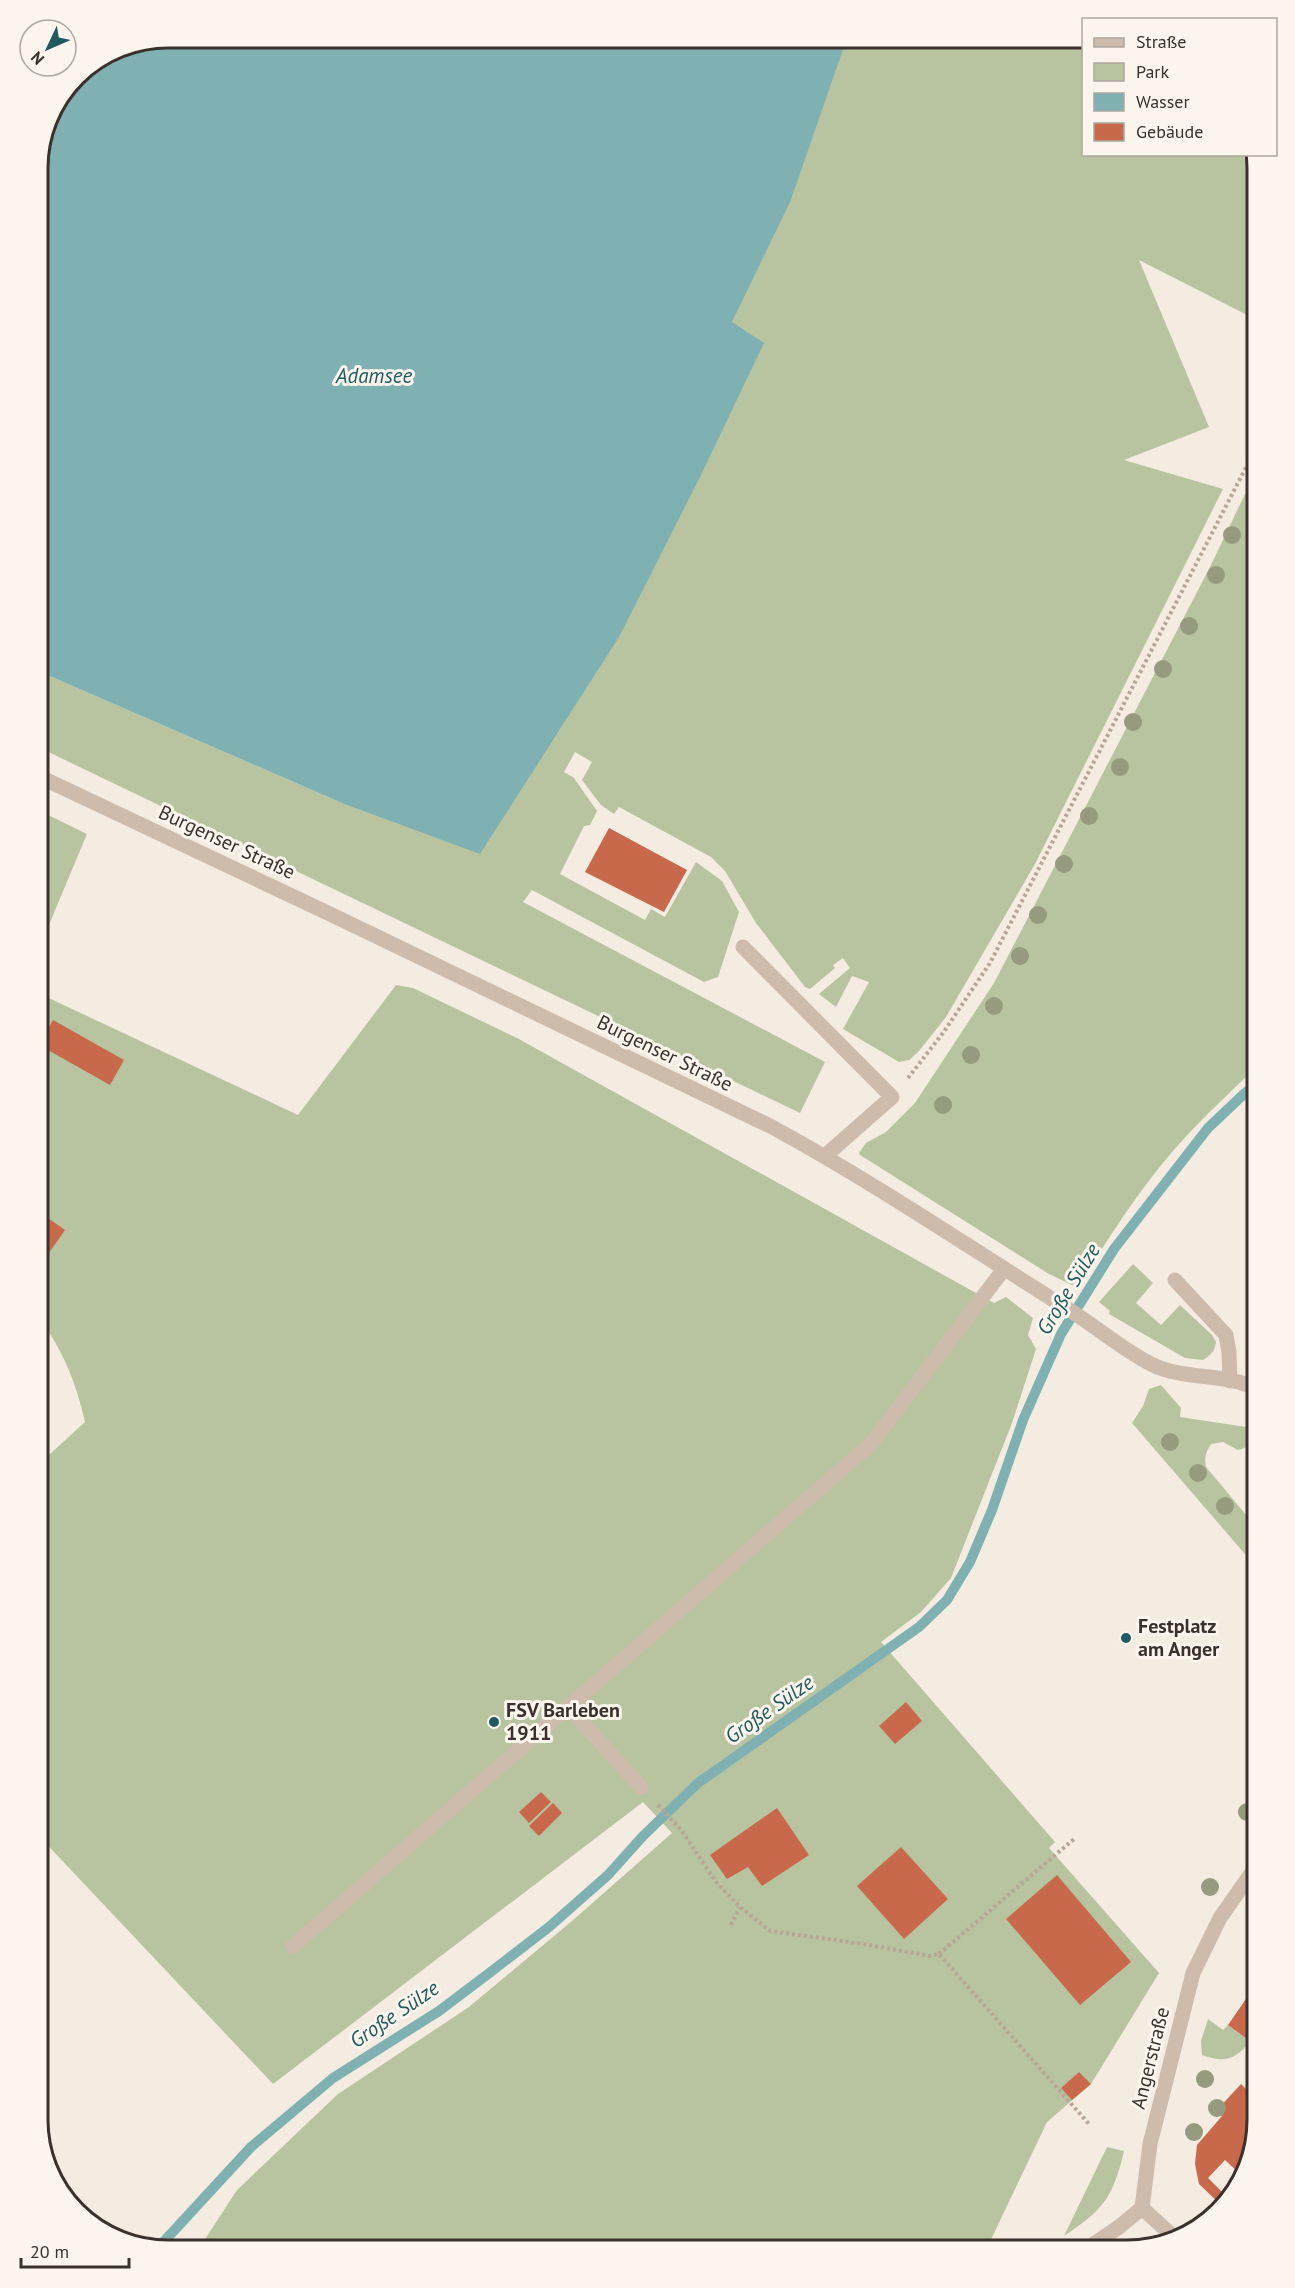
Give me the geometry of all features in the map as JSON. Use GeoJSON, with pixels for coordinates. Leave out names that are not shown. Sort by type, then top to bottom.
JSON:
{"type":"FeatureCollection","features":[{"type":"Feature","properties":{"kind":"street","name":"Burgenser Straße"},"geometry":{"type":"LineString","coordinates":[[48,781],[772,1127],[825,1156],[1159,1368],[1230,1380],[1247,1386]]}},
{"type":"Feature","properties":{"kind":"street"},"geometry":{"type":"LineString","coordinates":[[743,947],[892,1097],[825,1156]]}},
{"type":"Feature","properties":{"kind":"street"},"geometry":{"type":"LineString","coordinates":[[293,1946],[871,1444],[1004,1269]]}},
{"type":"Feature","properties":{"kind":"street"},"geometry":{"type":"LineString","coordinates":[[1175,1280],[1226,1335],[1230,1380]]}},
{"type":"Feature","properties":{"kind":"street"},"geometry":{"type":"LineString","coordinates":[[569,1707],[641,1787]]}},
{"type":"Feature","properties":{"kind":"street","name":"Angerstraße"},"geometry":{"type":"LineString","coordinates":[[1142,2208],[1150,2144],[1193,1973],[1220,1918],[1247,1879]]}},
{"type":"Feature","properties":{"kind":"street"},"geometry":{"type":"LineString","coordinates":[[1100,2240],[1119,2228],[1142,2208],[1169,2232]]}},
{"type":"Feature","properties":{"kind":"path"},"geometry":{"type":"LineString","coordinates":[[892,1097],[943,1033],[990,963],[1247,465]]}},
{"type":"Feature","properties":{"kind":"path"},"geometry":{"type":"LineString","coordinates":[[641,1787],[682,1831],[716,1882],[740,1907],[770,1930],[930,1956],[939,1954],[1074,1839]]}},
{"type":"Feature","properties":{"kind":"path"},"geometry":{"type":"LineString","coordinates":[[731,1925],[740,1907]]}},
{"type":"Feature","properties":{"kind":"path"},"geometry":{"type":"LineString","coordinates":[[939,1954],[1089,2124]]}},
{"type":"Feature","properties":{"kind":"green space"},"geometry":{"type":"Polygon","coordinates":[[[627,48],[1082,48],[1082,156],[1246,156],[1247,315],[1139,260],[1209,427],[1124,460],[1223,489],[1035,864],[946,1017],[909,1060],[899,1062],[843,1029],[869,982],[852,976],[836,1007],[819,994],[850,968],[843,958],[833,965],[835,968],[810,989],[805,987],[756,923],[725,871],[711,857],[619,807],[614,814],[601,805],[582,780],[592,762],[575,752],[564,772],[574,778],[597,811],[590,825],[584,826],[560,874],[645,920],[651,909],[665,917],[696,862],[722,881],[739,912],[718,977],[704,982],[532,890],[523,902],[825,1062],[800,1113],[48,752],[48,675],[342,803],[627,48]]]}},
{"type":"Feature","properties":{"kind":"green space"},"geometry":{"type":"Polygon","coordinates":[[[1247,490],[1247,1076],[1175,1148],[1116,1226],[1078,1288],[1049,1274],[859,1153],[866,1143],[886,1132],[915,1103],[994,983],[1210,567],[1247,490]]]}},
{"type":"Feature","properties":{"kind":"green space"},"geometry":{"type":"Polygon","coordinates":[[[48,815],[87,834],[48,927],[48,815]]]}},
{"type":"Feature","properties":{"kind":"green space","name":"FSV Barleben 1911"},"geometry":{"type":"Polygon","coordinates":[[[396,985],[413,988],[517,1038],[994,1303],[1006,1297],[1033,1318],[1028,1335],[1036,1349],[1012,1423],[951,1578],[921,1612],[881,1642],[1055,1842],[1049,1848],[1159,1973],[1091,2084],[1047,2122],[991,2240],[204,2240],[237,2190],[338,2094],[469,2007],[672,1833],[643,1802],[273,2084],[48,1846],[48,1456],[85,1422],[78,1394],[48,1331],[48,998],[298,1115],[396,985]]]}},
{"type":"Feature","properties":{"kind":"green space"},"geometry":{"type":"Polygon","coordinates":[[[1133,1264],[1153,1283],[1136,1303],[1161,1325],[1180,1305],[1212,1335],[1216,1342],[1214,1350],[1203,1360],[1185,1358],[1109,1314],[1110,1311],[1099,1302],[1133,1264]]]}},
{"type":"Feature","properties":{"kind":"green space"},"geometry":{"type":"Polygon","coordinates":[[[1161,1385],[1181,1408],[1180,1417],[1246,1427],[1247,1413],[1247,1446],[1238,1450],[1223,1442],[1211,1444],[1205,1460],[1206,1467],[1247,1516],[1247,1556],[1132,1423],[1143,1406],[1149,1389],[1161,1385]]]}},
{"type":"Feature","properties":{"kind":"green space"},"geometry":{"type":"Polygon","coordinates":[[[1208,2019],[1223,2030],[1228,2025],[1247,2039],[1247,2045],[1234,2056],[1217,2059],[1202,2055],[1201,2041],[1208,2019]]]}},
{"type":"Feature","properties":{"kind":"green space"},"geometry":{"type":"Polygon","coordinates":[[[1107,2147],[1124,2151],[1110,2192],[1097,2210],[1064,2236],[1107,2147]]]}},
{"type":"Feature","properties":{"kind":"water","name":"Adamsee"},"geometry":{"type":"Polygon","coordinates":[[[160,48],[844,48],[790,202],[732,322],[764,343],[699,479],[619,637],[480,854],[342,803],[48,675],[48,160],[57,122],[68,101],[83,83],[101,68],[129,54],[160,48]]]}},
{"type":"Feature","properties":{"kind":"building"},"geometry":{"type":"Polygon","coordinates":[[[609,828],[687,870],[664,912],[585,872],[609,828]]]}},
{"type":"Feature","properties":{"kind":"building"},"geometry":{"type":"Polygon","coordinates":[[[53,1020],[124,1060],[110,1085],[48,1050],[48,1029],[53,1020]]]}},
{"type":"Feature","properties":{"kind":"building"},"geometry":{"type":"Polygon","coordinates":[[[48,1218],[65,1230],[48,1254],[48,1218]]]}},
{"type":"Feature","properties":{"kind":"building"},"geometry":{"type":"Polygon","coordinates":[[[906,1702],[922,1721],[895,1744],[879,1726],[906,1702]]]}},
{"type":"Feature","properties":{"kind":"building"},"geometry":{"type":"Polygon","coordinates":[[[541,1792],[551,1802],[529,1823],[519,1812],[541,1792]]]}},
{"type":"Feature","properties":{"kind":"building"},"geometry":{"type":"Polygon","coordinates":[[[553,1803],[562,1813],[539,1836],[529,1826],[553,1803]]]}},
{"type":"Feature","properties":{"kind":"building"},"geometry":{"type":"Polygon","coordinates":[[[777,1808],[809,1855],[762,1886],[748,1867],[727,1879],[710,1855],[777,1808]]]}},
{"type":"Feature","properties":{"kind":"building"},"geometry":{"type":"Polygon","coordinates":[[[901,1847],[948,1899],[904,1939],[857,1886],[901,1847]]]}},
{"type":"Feature","properties":{"kind":"building"},"geometry":{"type":"Polygon","coordinates":[[[1057,1875],[1131,1962],[1080,2005],[1006,1919],[1057,1875]]]}},
{"type":"Feature","properties":{"kind":"building"},"geometry":{"type":"Polygon","coordinates":[[[1247,1997],[1247,2039],[1228,2025],[1247,1997]]]}},
{"type":"Feature","properties":{"kind":"building"},"geometry":{"type":"Polygon","coordinates":[[[1079,2072],[1091,2084],[1072,2100],[1061,2088],[1079,2072]]]}},
{"type":"Feature","properties":{"kind":"building"},"geometry":{"type":"Polygon","coordinates":[[[1241,2084],[1247,2090],[1246,2136],[1243,2151],[1236,2170],[1225,2160],[1208,2178],[1222,2192],[1216,2200],[1199,2184],[1195,2164],[1197,2145],[1222,2116],[1217,2110],[1241,2084]]]}},
{"type":"Feature","properties":{"kind":"waterway","name":"Große Sülze"},"geometry":{"type":"LineString","coordinates":[[165,2240],[251,2147],[333,2078],[439,2011],[549,1927],[608,1875],[643,1836],[698,1783],[919,1627],[947,1600],[970,1562],[992,1510],[1023,1420],[1061,1334],[1114,1249],[1208,1128],[1247,1092]]}},
{"type":"Feature","properties":{"kind":"place","name":"Festplatz am Anger"},"geometry":{"type":"Point","coordinates":[1126,1638]}},
{"type":"Feature","properties":{"kind":"place","name":"FSV Barleben 1911"},"geometry":{"type":"Point","coordinates":[494,1722]}}]}
